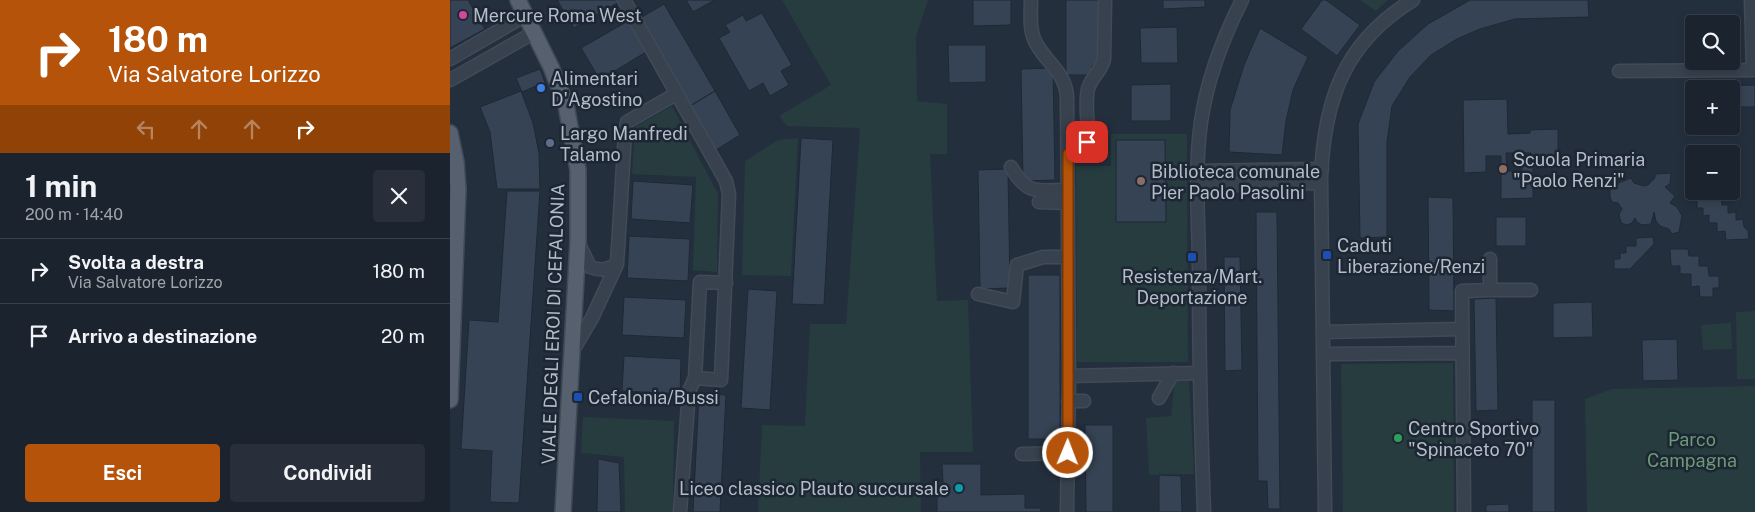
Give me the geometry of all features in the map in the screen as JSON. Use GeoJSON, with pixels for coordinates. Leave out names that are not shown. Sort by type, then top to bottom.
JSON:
{"type":"FeatureCollection","features":[{"type":"Feature","properties":{"kind":"main road","name":"VIALE DEGLI EROI DI CEFALONIA"},"geometry":{"type":"LineString","coordinates":[[518,0],[535,32],[566,104],[578,170],[578,242],[563,512]]}},
{"type":"Feature","properties":{"kind":"main road"},"geometry":{"type":"LineString","coordinates":[[450,133],[456,162],[458,189],[450,400]]}},
{"type":"Feature","properties":{"kind":"street"},"geometry":{"type":"LineString","coordinates":[[624,0],[726,181],[729,194],[721,380],[695,378]]}},
{"type":"Feature","properties":{"kind":"street"},"geometry":{"type":"LineString","coordinates":[[1031,0],[1034,40],[1060,74],[1066,87],[1069,376],[1067,512]]}},
{"type":"Feature","properties":{"kind":"street"},"geometry":{"type":"LineString","coordinates":[[1068,154],[1082,152],[1087,144],[1088,88],[1102,67],[1104,58],[1105,0]]}},
{"type":"Feature","properties":{"kind":"street"},"geometry":{"type":"LineString","coordinates":[[1204,512],[1199,373],[1198,171],[1201,121],[1210,80],[1221,48],[1242,0]]}},
{"type":"Feature","properties":{"kind":"street"},"geometry":{"type":"LineString","coordinates":[[1325,512],[1321,183],[1328,116],[1333,96],[1347,66],[1360,46],[1374,30],[1413,0]]}},
{"type":"Feature","properties":{"kind":"street"},"geometry":{"type":"LineString","coordinates":[[1619,71],[1754,70],[1752,0]]}},
{"type":"Feature","properties":{"kind":"street"},"geometry":{"type":"LineString","coordinates":[[450,59],[526,15]]}},
{"type":"Feature","properties":{"kind":"street"},"geometry":{"type":"LineString","coordinates":[[450,80],[535,32]]}},
{"type":"Feature","properties":{"kind":"street"},"geometry":{"type":"LineString","coordinates":[[572,352],[592,318],[617,264],[624,133],[627,122],[676,94]]}},
{"type":"Feature","properties":{"kind":"street"},"geometry":{"type":"LineString","coordinates":[[1011,167],[1019,181],[1028,188],[1068,196]]}},
{"type":"Feature","properties":{"kind":"street"},"geometry":{"type":"LineString","coordinates":[[1198,171],[1322,169]]}},
{"type":"Feature","properties":{"kind":"street"},"geometry":{"type":"LineString","coordinates":[[1198,186],[1321,183]]}},
{"type":"Feature","properties":{"kind":"street"},"geometry":{"type":"LineString","coordinates":[[1039,202],[1068,196]]}},
{"type":"Feature","properties":{"kind":"street"},"geometry":{"type":"LineString","coordinates":[[578,242],[590,267],[599,270],[609,269],[617,264]]}},
{"type":"Feature","properties":{"kind":"street"},"geometry":{"type":"LineString","coordinates":[[978,294],[1013,302],[1017,264],[1043,257],[1068,257]]}},
{"type":"Feature","properties":{"kind":"street"},"geometry":{"type":"LineString","coordinates":[[1490,258],[1490,290]]}},
{"type":"Feature","properties":{"kind":"street"},"geometry":{"type":"LineString","coordinates":[[680,512],[689,391],[695,378],[700,282],[726,283]]}},
{"type":"Feature","properties":{"kind":"street"},"geometry":{"type":"LineString","coordinates":[[1464,512],[1462,291],[1531,290]]}},
{"type":"Feature","properties":{"kind":"street"},"geometry":{"type":"LineString","coordinates":[[1323,332],[1461,329]]}},
{"type":"Feature","properties":{"kind":"street"},"geometry":{"type":"LineString","coordinates":[[1323,354],[1462,353]]}},
{"type":"Feature","properties":{"kind":"street"},"geometry":{"type":"LineString","coordinates":[[1069,376],[1199,373]]}},
{"type":"Feature","properties":{"kind":"street"},"geometry":{"type":"LineString","coordinates":[[1159,398],[1173,374]]}},
{"type":"Feature","properties":{"kind":"street"},"geometry":{"type":"LineString","coordinates":[[1068,401],[1084,401]]}},
{"type":"Feature","properties":{"kind":"street"},"geometry":{"type":"LineString","coordinates":[[1022,454],[1068,453]]}},
{"type":"Feature","properties":{"kind":"green space"},"geometry":{"type":"Polygon","coordinates":[[[782,0],[928,0],[916,37],[917,101],[947,104],[947,154],[930,154],[937,301],[968,300],[973,452],[920,452],[921,512],[758,512],[762,425],[805,426],[810,324],[846,324],[860,128],[787,126],[779,116],[831,85],[782,0]]]}},
{"type":"Feature","properties":{"kind":"green space"},"geometry":{"type":"Polygon","coordinates":[[[1360,0],[1388,0],[1376,11],[1360,0]]]}},
{"type":"Feature","properties":{"kind":"green space"},"geometry":{"type":"Polygon","coordinates":[[[672,106],[718,194],[717,272],[693,270],[696,177],[632,174],[635,127],[672,106]]]}},
{"type":"Feature","properties":{"kind":"green space"},"geometry":{"type":"Polygon","coordinates":[[[1111,134],[1187,134],[1188,362],[1077,362],[1076,166],[1111,166],[1111,134]]]}},
{"type":"Feature","properties":{"kind":"green space"},"geometry":{"type":"Polygon","coordinates":[[[798,138],[791,276],[742,275],[745,161],[778,140],[798,138]]]}},
{"type":"Feature","properties":{"kind":"green space"},"geometry":{"type":"Polygon","coordinates":[[[1755,311],[1755,379],[1737,379],[1736,312],[1755,311]]]}},
{"type":"Feature","properties":{"kind":"green space"},"geometry":{"type":"Polygon","coordinates":[[[1731,323],[1732,349],[1703,350],[1701,325],[1731,323]]]}},
{"type":"Feature","properties":{"kind":"green space","name":"Centro Sportivo \"Spinaceto 70\""},"geometry":{"type":"Polygon","coordinates":[[[1453,363],[1454,512],[1343,512],[1341,364],[1453,363]]]}},
{"type":"Feature","properties":{"kind":"green space"},"geometry":{"type":"Polygon","coordinates":[[[1175,378],[1189,379],[1194,474],[1149,475],[1146,418],[1171,416],[1175,378]]]}},
{"type":"Feature","properties":{"kind":"green space","name":"Parco Campagna"},"geometry":{"type":"Polygon","coordinates":[[[1755,386],[1755,512],[1587,512],[1585,399],[1612,389],[1755,386]]]}},
{"type":"Feature","properties":{"kind":"green space"},"geometry":{"type":"Polygon","coordinates":[[[583,417],[674,421],[673,508],[675,512],[625,512],[624,457],[581,453],[583,417]]]}},
{"type":"Feature","properties":{"kind":"building","name":"Mercure Roma West"},"geometry":{"type":"Polygon","coordinates":[[[450,0],[468,0],[485,29],[450,48],[450,0]]]}},
{"type":"Feature","properties":{"kind":"building"},"geometry":{"type":"Polygon","coordinates":[[[557,0],[617,0],[619,2],[574,28],[557,0]]]}},
{"type":"Feature","properties":{"kind":"building"},"geometry":{"type":"Polygon","coordinates":[[[686,0],[715,0],[693,12],[686,0]]]}},
{"type":"Feature","properties":{"kind":"building"},"geometry":{"type":"Polygon","coordinates":[[[973,0],[1011,0],[1011,25],[973,26],[973,0]]]}},
{"type":"Feature","properties":{"kind":"building"},"geometry":{"type":"Polygon","coordinates":[[[1066,0],[1100,0],[1099,66],[1092,66],[1092,75],[1066,75],[1066,0]]]}},
{"type":"Feature","properties":{"kind":"building"},"geometry":{"type":"Polygon","coordinates":[[[1163,0],[1205,0],[1205,7],[1163,9],[1163,0]]]}},
{"type":"Feature","properties":{"kind":"building"},"geometry":{"type":"Polygon","coordinates":[[[1322,0],[1326,0],[1360,25],[1337,56],[1301,29],[1322,0]]]}},
{"type":"Feature","properties":{"kind":"building"},"geometry":{"type":"Polygon","coordinates":[[[1470,0],[1588,0],[1589,17],[1515,19],[1480,29],[1457,39],[1431,55],[1410,77],[1392,106],[1387,142],[1387,237],[1360,238],[1358,124],[1374,82],[1398,51],[1428,24],[1470,0]]]}},
{"type":"Feature","properties":{"kind":"building"},"geometry":{"type":"Polygon","coordinates":[[[664,4],[715,91],[690,106],[640,18],[664,4]]]}},
{"type":"Feature","properties":{"kind":"building"},"geometry":{"type":"Polygon","coordinates":[[[762,13],[792,65],[781,71],[789,85],[770,96],[763,83],[749,91],[719,38],[730,32],[725,25],[743,15],[746,21],[762,13]]]}},
{"type":"Feature","properties":{"kind":"building"},"geometry":{"type":"Polygon","coordinates":[[[628,21],[646,52],[600,80],[581,48],[628,21]]]}},
{"type":"Feature","properties":{"kind":"building"},"geometry":{"type":"Polygon","coordinates":[[[1177,27],[1178,63],[1141,63],[1140,28],[1177,27]]]}},
{"type":"Feature","properties":{"kind":"building"},"geometry":{"type":"Polygon","coordinates":[[[1260,28],[1308,57],[1293,90],[1286,121],[1282,155],[1229,152],[1230,110],[1244,65],[1260,28]]]}},
{"type":"Feature","properties":{"kind":"building"},"geometry":{"type":"Polygon","coordinates":[[[948,45],[986,45],[986,82],[949,83],[948,45]]]}},
{"type":"Feature","properties":{"kind":"building"},"geometry":{"type":"Polygon","coordinates":[[[1053,68],[1055,180],[1023,181],[1021,69],[1053,68]]]}},
{"type":"Feature","properties":{"kind":"building"},"geometry":{"type":"Polygon","coordinates":[[[540,69],[547,88],[538,91],[536,86],[522,92],[516,78],[540,69]]]}},
{"type":"Feature","properties":{"kind":"building"},"geometry":{"type":"Polygon","coordinates":[[[1171,84],[1171,121],[1131,121],[1131,85],[1171,84]]]}},
{"type":"Feature","properties":{"kind":"building"},"geometry":{"type":"Polygon","coordinates":[[[1740,85],[1755,85],[1755,107],[1740,107],[1740,85]]]}},
{"type":"Feature","properties":{"kind":"building"},"geometry":{"type":"Polygon","coordinates":[[[521,91],[533,123],[539,153],[540,189],[497,189],[490,132],[480,107],[521,91]]]}},
{"type":"Feature","properties":{"kind":"building"},"geometry":{"type":"Polygon","coordinates":[[[715,91],[740,135],[716,150],[690,106],[715,91]]]}},
{"type":"Feature","properties":{"kind":"building"},"geometry":{"type":"Polygon","coordinates":[[[1507,99],[1508,134],[1530,133],[1530,130],[1558,129],[1558,158],[1531,159],[1531,153],[1506,153],[1507,171],[1522,171],[1522,161],[1533,161],[1533,198],[1501,199],[1501,156],[1486,156],[1486,172],[1464,173],[1463,100],[1507,99]]]}},
{"type":"Feature","properties":{"kind":"building"},"geometry":{"type":"Polygon","coordinates":[[[801,138],[833,140],[824,305],[792,304],[801,138]]]}},
{"type":"Feature","properties":{"kind":"building","name":"Biblioteca comunale Pier Paolo Pasolini"},"geometry":{"type":"Polygon","coordinates":[[[1116,140],[1165,140],[1166,222],[1116,222],[1116,140]]]}},
{"type":"Feature","properties":{"kind":"building"},"geometry":{"type":"Polygon","coordinates":[[[1008,169],[1010,288],[980,289],[978,170],[1008,169]]]}},
{"type":"Feature","properties":{"kind":"building"},"geometry":{"type":"Polygon","coordinates":[[[1671,173],[1670,184],[1665,187],[1675,196],[1670,203],[1677,207],[1682,216],[1679,232],[1672,234],[1669,229],[1660,226],[1656,221],[1654,212],[1651,224],[1642,225],[1635,218],[1632,223],[1627,225],[1621,223],[1619,214],[1622,209],[1618,203],[1612,202],[1610,189],[1616,184],[1631,178],[1634,183],[1644,186],[1648,185],[1656,174],[1671,173]]]}},
{"type":"Feature","properties":{"kind":"building"},"geometry":{"type":"Polygon","coordinates":[[[633,181],[693,185],[690,223],[631,219],[633,181]]]}},
{"type":"Feature","properties":{"kind":"building"},"geometry":{"type":"Polygon","coordinates":[[[507,191],[540,191],[519,503],[490,502],[492,451],[461,449],[469,320],[498,322],[507,191]]]}},
{"type":"Feature","properties":{"kind":"building"},"geometry":{"type":"Polygon","coordinates":[[[1428,197],[1453,198],[1454,311],[1429,310],[1428,197]]]}},
{"type":"Feature","properties":{"kind":"building"},"geometry":{"type":"Polygon","coordinates":[[[1721,200],[1722,205],[1728,205],[1728,213],[1736,212],[1736,220],[1743,219],[1749,239],[1726,240],[1725,231],[1717,232],[1717,223],[1709,223],[1709,215],[1703,216],[1703,208],[1697,208],[1697,201],[1721,200]]]}},
{"type":"Feature","properties":{"kind":"building"},"geometry":{"type":"Polygon","coordinates":[[[1256,212],[1277,212],[1280,509],[1268,509],[1267,481],[1258,481],[1256,212]]]}},
{"type":"Feature","properties":{"kind":"building"},"geometry":{"type":"Polygon","coordinates":[[[1496,217],[1526,217],[1526,246],[1496,246],[1496,217]]]}},
{"type":"Feature","properties":{"kind":"building"},"geometry":{"type":"Polygon","coordinates":[[[629,236],[690,239],[688,281],[627,278],[629,236]]]}},
{"type":"Feature","properties":{"kind":"building"},"geometry":{"type":"Polygon","coordinates":[[[1653,237],[1654,244],[1630,269],[1614,269],[1614,259],[1620,259],[1620,253],[1626,253],[1626,246],[1636,246],[1636,238],[1653,237]]]}},
{"type":"Feature","properties":{"kind":"building"},"geometry":{"type":"Polygon","coordinates":[[[1670,249],[1688,249],[1689,256],[1699,256],[1699,266],[1708,266],[1709,276],[1719,276],[1719,288],[1713,288],[1713,297],[1700,297],[1699,286],[1691,287],[1691,274],[1680,274],[1680,266],[1671,266],[1670,249]]]}},
{"type":"Feature","properties":{"kind":"building"},"geometry":{"type":"Polygon","coordinates":[[[1224,257],[1240,257],[1242,370],[1225,371],[1224,257]]]}},
{"type":"Feature","properties":{"kind":"building"},"geometry":{"type":"Polygon","coordinates":[[[1028,275],[1060,275],[1060,439],[1028,439],[1028,275]]]}},
{"type":"Feature","properties":{"kind":"building"},"geometry":{"type":"Polygon","coordinates":[[[748,289],[777,291],[770,410],[741,408],[748,289]]]}},
{"type":"Feature","properties":{"kind":"building"},"geometry":{"type":"Polygon","coordinates":[[[624,297],[686,300],[684,338],[622,335],[624,297]]]}},
{"type":"Feature","properties":{"kind":"building"},"geometry":{"type":"Polygon","coordinates":[[[1496,298],[1498,410],[1476,411],[1474,299],[1496,298]]]}},
{"type":"Feature","properties":{"kind":"building"},"geometry":{"type":"Polygon","coordinates":[[[1592,302],[1593,337],[1553,338],[1553,303],[1592,302]]]}},
{"type":"Feature","properties":{"kind":"building"},"geometry":{"type":"Polygon","coordinates":[[[1677,339],[1678,380],[1643,381],[1642,340],[1677,339]]]}},
{"type":"Feature","properties":{"kind":"building"},"geometry":{"type":"Polygon","coordinates":[[[624,356],[681,359],[680,394],[622,391],[624,356]]]}},
{"type":"Feature","properties":{"kind":"building"},"geometry":{"type":"Polygon","coordinates":[[[699,393],[726,395],[720,512],[693,512],[699,393]]]}},
{"type":"Feature","properties":{"kind":"building"},"geometry":{"type":"Polygon","coordinates":[[[1532,400],[1555,400],[1555,512],[1532,512],[1532,400]]]}},
{"type":"Feature","properties":{"kind":"building"},"geometry":{"type":"Polygon","coordinates":[[[1085,425],[1113,425],[1113,512],[1086,512],[1085,425]]]}},
{"type":"Feature","properties":{"kind":"building"},"geometry":{"type":"Polygon","coordinates":[[[598,459],[619,463],[621,512],[597,512],[598,459]]]}},
{"type":"Feature","properties":{"kind":"building","name":"Liceo classico Plauto succursale"},"geometry":{"type":"Polygon","coordinates":[[[942,464],[981,464],[981,495],[1025,494],[1025,508],[1041,508],[1041,512],[937,512],[937,482],[943,482],[942,464]]]}},
{"type":"Feature","properties":{"kind":"building"},"geometry":{"type":"Polygon","coordinates":[[[1159,475],[1181,476],[1182,512],[1159,512],[1159,475]]]}},
{"type":"Feature","properties":{"kind":"building"},"geometry":{"type":"Polygon","coordinates":[[[1509,504],[1509,512],[1486,512],[1486,505],[1509,504]]]}},
{"type":"Feature","properties":{"kind":"place","name":"Mercure Roma West"},"geometry":{"type":"Point","coordinates":[463,15]}},
{"type":"Feature","properties":{"kind":"place","name":"Alimentari D'Agostino"},"geometry":{"type":"Point","coordinates":[541,88]}},
{"type":"Feature","properties":{"kind":"place","name":"Largo Manfredi Talamo"},"geometry":{"type":"Point","coordinates":[550,143]}},
{"type":"Feature","properties":{"kind":"place","name":"Scuola Primaria \"Paolo Renzi\""},"geometry":{"type":"Point","coordinates":[1503,169]}},
{"type":"Feature","properties":{"kind":"place","name":"Biblioteca comunale Pier Paolo Pasolini"},"geometry":{"type":"Point","coordinates":[1141,181]}},
{"type":"Feature","properties":{"kind":"place","name":"Caduti Liberazione/Renzi"},"geometry":{"type":"Point","coordinates":[1327,255]}},
{"type":"Feature","properties":{"kind":"place","name":"Resistenza/Mart. Deportazione"},"geometry":{"type":"Point","coordinates":[1192,257]}},
{"type":"Feature","properties":{"kind":"place","name":"Cefalonia/Bussi"},"geometry":{"type":"Point","coordinates":[578,397]}},
{"type":"Feature","properties":{"kind":"place","name":"Centro Sportivo \"Spinaceto 70\""},"geometry":{"type":"Point","coordinates":[1398,438]}},
{"type":"Feature","properties":{"kind":"place","name":"Liceo classico Plauto succursale"},"geometry":{"type":"Point","coordinates":[959,488]}},
{"type":"Feature","properties":{"kind":"route"},"geometry":{"type":"LineString","coordinates":[[1068,453],[1068,154],[1082,152],[1087,142]]}}]}
